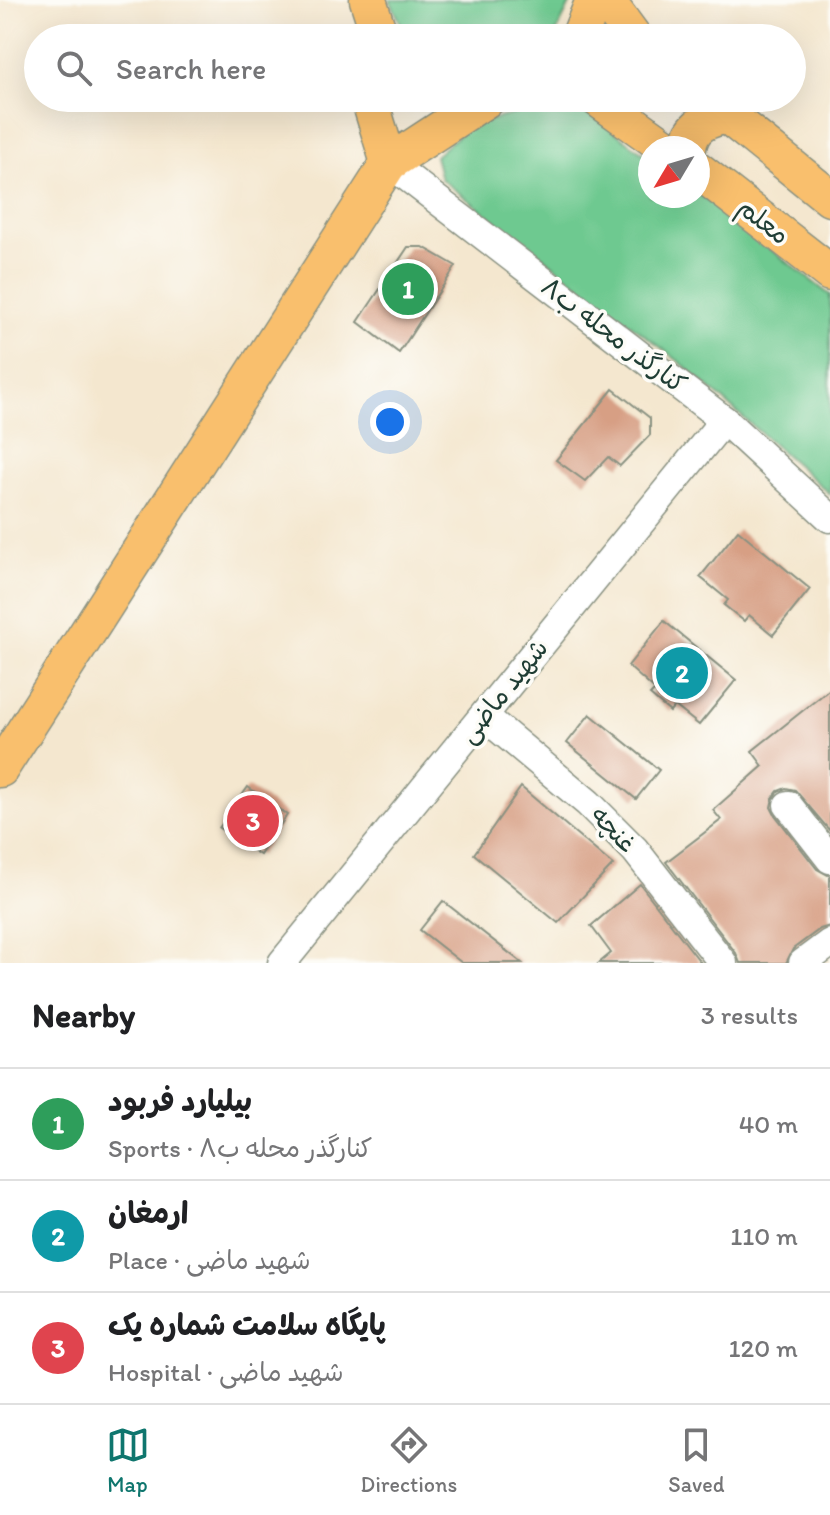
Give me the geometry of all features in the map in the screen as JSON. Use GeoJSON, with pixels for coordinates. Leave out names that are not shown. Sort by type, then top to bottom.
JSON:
{"type":"FeatureCollection","features":[{"type":"Feature","properties":{"kind":"main road"},"geometry":{"type":"LineString","coordinates":[[357,24],[366,0]]}},
{"type":"Feature","properties":{"kind":"main road"},"geometry":{"type":"LineString","coordinates":[[366,0],[375,24]]}},
{"type":"Feature","properties":{"kind":"main road"},"geometry":{"type":"LineString","coordinates":[[585,24],[594,0]]}},
{"type":"Feature","properties":{"kind":"main road"},"geometry":{"type":"LineString","coordinates":[[606,0],[624,24]]}},
{"type":"Feature","properties":{"kind":"main road"},"geometry":{"type":"LineString","coordinates":[[373,112],[389,163]]}},
{"type":"Feature","properties":{"kind":"main road"},"geometry":{"type":"LineString","coordinates":[[0,769],[389,163],[467,112]]}},
{"type":"Feature","properties":{"kind":"main road"},"geometry":{"type":"LineString","coordinates":[[617,112],[650,136]]}},
{"type":"Feature","properties":{"kind":"main road"},"geometry":{"type":"LineString","coordinates":[[690,136],[712,112]]}},
{"type":"Feature","properties":{"kind":"main road"},"geometry":{"type":"LineString","coordinates":[[724,112],[830,198]]}},
{"type":"Feature","properties":{"kind":"main road","name":"معلم"},"geometry":{"type":"LineString","coordinates":[[710,179],[830,273]]}},
{"type":"Feature","properties":{"kind":"street","name":"کنارگذر محله ب۸"},"geometry":{"type":"LineString","coordinates":[[389,163],[724,420],[830,518]]}},
{"type":"Feature","properties":{"kind":"street","name":"شهید ماضی"},"geometry":{"type":"LineString","coordinates":[[282,963],[724,420]]}},
{"type":"Feature","properties":{"kind":"street","name":"غنچه"},"geometry":{"type":"LineString","coordinates":[[484,716],[588,803],[635,850],[723,963]]}},
{"type":"Feature","properties":{"kind":"street"},"geometry":{"type":"LineString","coordinates":[[788,805],[830,859]]}},
{"type":"Feature","properties":{"kind":"street"},"geometry":{"type":"LineString","coordinates":[[803,963],[830,943]]}},
{"type":"Feature","properties":{"kind":"green space"},"geometry":{"type":"Polygon","coordinates":[[[390,0],[572,0],[560,24],[401,24],[390,0]]]}},
{"type":"Feature","properties":{"kind":"green space"},"geometry":{"type":"Polygon","coordinates":[[[523,112],[587,112],[638,149],[638,208],[710,208],[710,202],[830,295],[830,494],[681,363],[441,179],[435,156],[470,125],[523,112]]]}},
{"type":"Feature","properties":{"kind":"building"},"geometry":{"type":"Polygon","coordinates":[[[408,247],[423,247],[456,266],[399,353],[358,322],[408,247]]]}},
{"type":"Feature","properties":{"kind":"building"},"geometry":{"type":"Polygon","coordinates":[[[613,389],[650,418],[650,435],[620,466],[608,457],[585,481],[556,460],[613,389]]]}},
{"type":"Feature","properties":{"kind":"building"},"geometry":{"type":"Polygon","coordinates":[[[738,530],[810,589],[773,635],[749,615],[744,621],[724,605],[728,600],[700,577],[738,530]]]}},
{"type":"Feature","properties":{"kind":"building"},"geometry":{"type":"Polygon","coordinates":[[[664,621],[736,680],[699,725],[675,706],[670,712],[650,695],[655,690],[628,666],[664,621]]]}},
{"type":"Feature","properties":{"kind":"building"},"geometry":{"type":"Polygon","coordinates":[[[830,689],[830,831],[795,790],[786,788],[778,791],[771,807],[817,869],[830,876],[830,926],[820,929],[793,949],[786,963],[740,963],[736,953],[666,862],[721,820],[713,810],[763,766],[752,751],[830,689]]]}},
{"type":"Feature","properties":{"kind":"building"},"geometry":{"type":"Polygon","coordinates":[[[590,714],[659,770],[636,799],[567,743],[590,714]]]}},
{"type":"Feature","properties":{"kind":"building"},"geometry":{"type":"Polygon","coordinates":[[[248,787],[287,815],[260,855],[219,828],[248,787]]]}},
{"type":"Feature","properties":{"kind":"building"},"geometry":{"type":"Polygon","coordinates":[[[521,787],[613,865],[558,923],[474,854],[521,787]]]}},
{"type":"Feature","properties":{"kind":"building"},"geometry":{"type":"Polygon","coordinates":[[[640,884],[701,963],[599,963],[611,953],[591,926],[640,884]]]}},
{"type":"Feature","properties":{"kind":"building"},"geometry":{"type":"Polygon","coordinates":[[[443,901],[522,963],[462,963],[420,930],[443,901]]]}},
{"type":"Feature","properties":{"kind":"place","name":"بیلیارد فربود"},"geometry":{"type":"Point","coordinates":[408,289]}},
{"type":"Feature","properties":{"kind":"place","name":"ارمغان"},"geometry":{"type":"Point","coordinates":[682,673]}},
{"type":"Feature","properties":{"kind":"place","name":"پایگاه سلامت شماره یک"},"geometry":{"type":"Point","coordinates":[253,821]}}]}
